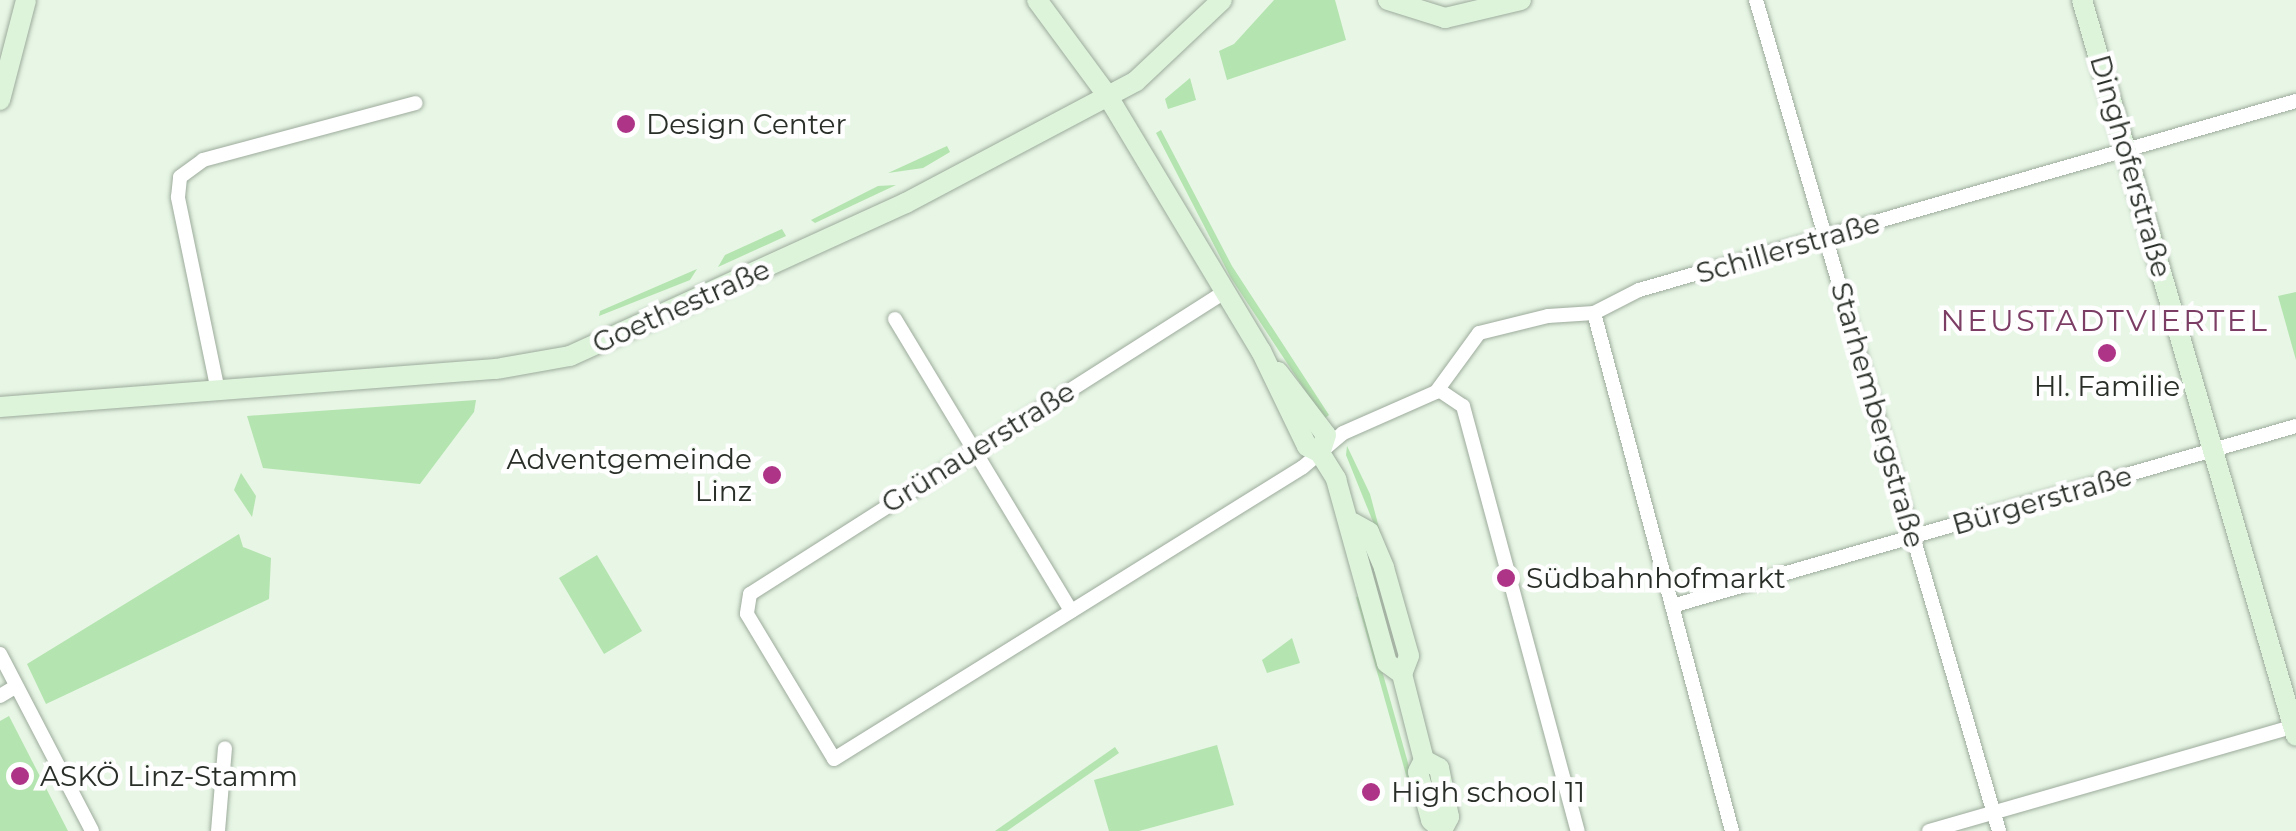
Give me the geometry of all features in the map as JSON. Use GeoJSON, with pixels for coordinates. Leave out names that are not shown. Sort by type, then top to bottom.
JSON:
{"type":"FeatureCollection","features":[{"type":"Feature","properties":{"kind":"main road"},"geometry":{"type":"LineString","coordinates":[[0,100],[26,0]]}},
{"type":"Feature","properties":{"kind":"main road"},"geometry":{"type":"LineString","coordinates":[[1037,0],[1107,95],[1261,351],[1306,446],[1320,452],[1353,523],[1369,532],[1410,656],[1402,674],[1424,760],[1418,772],[1431,820],[1443,830]]}},
{"type":"Feature","properties":{"kind":"main road","name":"Goethestraße"},"geometry":{"type":"LineString","coordinates":[[0,407],[496,369],[570,356],[906,203],[1107,95],[1172,53],[1222,0]]}},
{"type":"Feature","properties":{"kind":"main road"},"geometry":{"type":"LineString","coordinates":[[1400,3],[1445,18],[1522,0]]}},
{"type":"Feature","properties":{"kind":"main road","name":"Dinghoferstraße"},"geometry":{"type":"LineString","coordinates":[[2082,0],[2295,730]]}},
{"type":"Feature","properties":{"kind":"street","name":"Starhembergstraße"},"geometry":{"type":"LineString","coordinates":[[1756,0],[2000,831]]}},
{"type":"Feature","properties":{"kind":"street","name":"Schillerstraße"},"geometry":{"type":"LineString","coordinates":[[1439,390],[1478,333],[1594,313],[1639,290],[2296,101]]}},
{"type":"Feature","properties":{"kind":"street"},"geometry":{"type":"LineString","coordinates":[[218,390],[178,197],[180,177],[203,160],[416,103]]}},
{"type":"Feature","properties":{"kind":"street","name":"Grünauerstraße"},"geometry":{"type":"LineString","coordinates":[[1071,611],[834,759],[747,614],[750,594],[761,583],[1226,291]]}},
{"type":"Feature","properties":{"kind":"street"},"geometry":{"type":"LineString","coordinates":[[1594,313],[1732,831]]}},
{"type":"Feature","properties":{"kind":"street"},"geometry":{"type":"LineString","coordinates":[[895,319],[1071,611],[1380,412],[1439,390],[1463,406],[1578,831]]}},
{"type":"Feature","properties":{"kind":"street","name":"Bürgerstraße"},"geometry":{"type":"LineString","coordinates":[[1672,606],[2296,426]]}},
{"type":"Feature","properties":{"kind":"street"},"geometry":{"type":"LineString","coordinates":[[0,654],[92,831]]}},
{"type":"Feature","properties":{"kind":"street"},"geometry":{"type":"LineString","coordinates":[[0,696],[15,688]]}},
{"type":"Feature","properties":{"kind":"street"},"geometry":{"type":"LineString","coordinates":[[1929,831],[2295,730]]}},
{"type":"Feature","properties":{"kind":"street"},"geometry":{"type":"LineString","coordinates":[[218,831],[224,748]]}},
{"type":"Feature","properties":{"kind":"green space"},"geometry":{"type":"Polygon","coordinates":[[[1274,0],[1335,0],[1346,40],[1227,80],[1219,51],[1234,44],[1274,0]]]}},
{"type":"Feature","properties":{"kind":"green space"},"geometry":{"type":"Polygon","coordinates":[[[1190,78],[1196,100],[1168,109],[1165,99],[1190,78]]]}},
{"type":"Feature","properties":{"kind":"green space"},"geometry":{"type":"Polygon","coordinates":[[[1161,130],[1232,266],[1329,415],[1324,419],[1231,278],[1156,133],[1161,130]]]}},
{"type":"Feature","properties":{"kind":"green space"},"geometry":{"type":"Polygon","coordinates":[[[947,146],[950,152],[923,168],[888,173],[947,146]]]}},
{"type":"Feature","properties":{"kind":"green space"},"geometry":{"type":"Polygon","coordinates":[[[896,185],[815,223],[811,220],[878,186],[896,185]]]}},
{"type":"Feature","properties":{"kind":"green space"},"geometry":{"type":"Polygon","coordinates":[[[782,229],[786,236],[718,267],[725,255],[782,229]]]}},
{"type":"Feature","properties":{"kind":"green space"},"geometry":{"type":"Polygon","coordinates":[[[697,269],[690,280],[599,316],[600,311],[697,269]]]}},
{"type":"Feature","properties":{"kind":"green space"},"geometry":{"type":"Polygon","coordinates":[[[2296,292],[2296,360],[2278,296],[2296,292]]]}},
{"type":"Feature","properties":{"kind":"green space"},"geometry":{"type":"Polygon","coordinates":[[[476,400],[474,412],[420,484],[263,468],[247,416],[476,400]]]}},
{"type":"Feature","properties":{"kind":"green space"},"geometry":{"type":"Polygon","coordinates":[[[1347,446],[1370,494],[1386,554],[1346,455],[1347,446]]]}},
{"type":"Feature","properties":{"kind":"green space"},"geometry":{"type":"Polygon","coordinates":[[[241,473],[256,496],[252,517],[234,490],[241,473]]]}},
{"type":"Feature","properties":{"kind":"green space"},"geometry":{"type":"Polygon","coordinates":[[[239,534],[243,547],[271,558],[269,599],[46,704],[27,664],[239,534]]]}},
{"type":"Feature","properties":{"kind":"green space"},"geometry":{"type":"Polygon","coordinates":[[[597,555],[642,631],[604,654],[559,578],[597,555]]]}},
{"type":"Feature","properties":{"kind":"green space"},"geometry":{"type":"Polygon","coordinates":[[[1361,596],[1415,788],[1410,789],[1356,597],[1361,596]]]}},
{"type":"Feature","properties":{"kind":"green space"},"geometry":{"type":"Polygon","coordinates":[[[1292,638],[1300,663],[1267,673],[1262,660],[1292,638]]]}},
{"type":"Feature","properties":{"kind":"green space","name":"ASKÖ Linz-Stamm"},"geometry":{"type":"Polygon","coordinates":[[[9,716],[68,831],[0,831],[0,721],[9,716]]]}},
{"type":"Feature","properties":{"kind":"green space"},"geometry":{"type":"Polygon","coordinates":[[[1217,745],[1234,805],[1139,831],[1109,831],[1094,780],[1217,745]]]}},
{"type":"Feature","properties":{"kind":"green space"},"geometry":{"type":"Polygon","coordinates":[[[1115,747],[1119,753],[1007,831],[995,831],[1115,747]]]}},
{"type":"Feature","properties":{"kind":"place","name":"Design Center"},"geometry":{"type":"Point","coordinates":[626,124]}},
{"type":"Feature","properties":{"kind":"place","name":"Hl. Familie"},"geometry":{"type":"Point","coordinates":[2107,353]}},
{"type":"Feature","properties":{"kind":"place","name":"Adventgemeinde Linz"},"geometry":{"type":"Point","coordinates":[772,475]}},
{"type":"Feature","properties":{"kind":"place","name":"Südbahnhofmarkt"},"geometry":{"type":"Point","coordinates":[1506,578]}},
{"type":"Feature","properties":{"kind":"place","name":"ASKÖ Linz-Stamm"},"geometry":{"type":"Point","coordinates":[20,776]}},
{"type":"Feature","properties":{"kind":"place","name":"High school 11"},"geometry":{"type":"Point","coordinates":[1371,792]}},
{"type":"Feature","properties":{"kind":"district","name":"NEUSTADTVIERTEL"},"geometry":{"type":"Point","coordinates":[2105,321]}}]}
